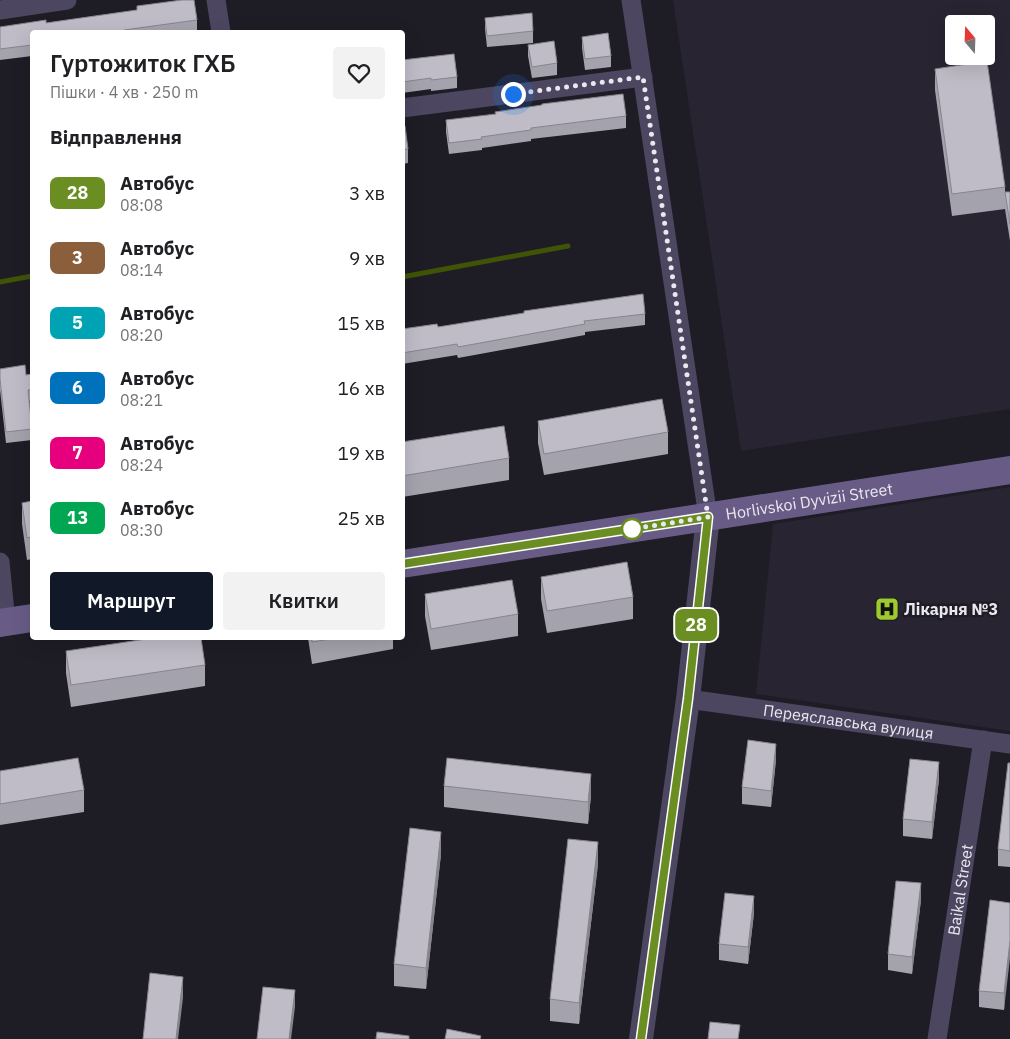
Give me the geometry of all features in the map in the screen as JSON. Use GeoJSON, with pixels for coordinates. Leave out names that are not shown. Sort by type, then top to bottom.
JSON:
{"type":"FeatureCollection","features":[{"type":"Feature","properties":{"kind":"main road","name":"Horlivskoi Dyvizii Street"},"geometry":{"type":"LineString","coordinates":[[405,564],[1010,470]]}},
{"type":"Feature","properties":{"kind":"main road"},"geometry":{"type":"LineString","coordinates":[[3,623],[30,618]]}},
{"type":"Feature","properties":{"kind":"street"},"geometry":{"type":"LineString","coordinates":[[0,10],[67,0]]}},
{"type":"Feature","properties":{"kind":"street"},"geometry":{"type":"LineString","coordinates":[[216,0],[221,30]]}},
{"type":"Feature","properties":{"kind":"street"},"geometry":{"type":"LineString","coordinates":[[631,0],[708,517],[688,699],[641,1039]]}},
{"type":"Feature","properties":{"kind":"street"},"geometry":{"type":"LineString","coordinates":[[405,108],[643,77]]}},
{"type":"Feature","properties":{"kind":"street"},"geometry":{"type":"LineString","coordinates":[[0,562],[3,623]]}},
{"type":"Feature","properties":{"kind":"street","name":"Переяславська вулиця"},"geometry":{"type":"LineString","coordinates":[[688,699],[1010,744]]}},
{"type":"Feature","properties":{"kind":"street","name":"Baikal Street"},"geometry":{"type":"LineString","coordinates":[[937,1039],[983,740]]}},
{"type":"Feature","properties":{"kind":"shaded area"},"geometry":{"type":"Polygon","coordinates":[[[673,0],[1010,0],[1010,409],[741,451],[673,0]]]}},
{"type":"Feature","properties":{"kind":"shaded area","name":"Лікарня №3"},"geometry":{"type":"Polygon","coordinates":[[[1010,487],[1010,731],[756,694],[773,524],[1010,487]]]}},
{"type":"Feature","properties":{"kind":"building"},"geometry":{"type":"Polygon","coordinates":[[[194,0],[197,20],[124,30],[30,30],[30,45],[0,49],[0,27],[46,20],[46,23],[137,10],[137,6],[194,0]]]}},
{"type":"Feature","properties":{"kind":"building"},"geometry":{"type":"Polygon","coordinates":[[[532,13],[533,31],[487,36],[485,18],[532,13]]]}},
{"type":"Feature","properties":{"kind":"building"},"geometry":{"type":"Polygon","coordinates":[[[608,33],[611,56],[585,59],[582,37],[608,33]]]}},
{"type":"Feature","properties":{"kind":"building"},"geometry":{"type":"Polygon","coordinates":[[[554,41],[557,63],[532,67],[528,45],[554,41]]]}},
{"type":"Feature","properties":{"kind":"building"},"geometry":{"type":"Polygon","coordinates":[[[454,54],[457,77],[405,82],[405,60],[454,54]]]}},
{"type":"Feature","properties":{"kind":"building"},"geometry":{"type":"Polygon","coordinates":[[[961,65],[988,65],[1005,187],[952,194],[935,69],[961,65]]]}},
{"type":"Feature","properties":{"kind":"building"},"geometry":{"type":"Polygon","coordinates":[[[623,94],[626,116],[531,128],[531,130],[481,137],[482,139],[449,143],[446,120],[496,114],[495,112],[542,104],[623,94]]]}},
{"type":"Feature","properties":{"kind":"building"},"geometry":{"type":"Polygon","coordinates":[[[405,126],[408,149],[405,150],[405,126]]]}},
{"type":"Feature","properties":{"kind":"building"},"geometry":{"type":"Polygon","coordinates":[[[1005,192],[1010,192],[1010,224],[1005,192]]]}},
{"type":"Feature","properties":{"kind":"building"},"geometry":{"type":"Polygon","coordinates":[[[643,294],[645,314],[584,321],[585,324],[458,347],[457,344],[405,353],[405,329],[437,324],[438,327],[524,313],[524,311],[643,294]]]}},
{"type":"Feature","properties":{"kind":"building"},"geometry":{"type":"Polygon","coordinates":[[[25,365],[26,375],[30,374],[30,390],[28,390],[30,429],[6,432],[0,369],[25,365]]]}},
{"type":"Feature","properties":{"kind":"building"},"geometry":{"type":"Polygon","coordinates":[[[662,399],[668,432],[544,454],[538,421],[662,399]]]}},
{"type":"Feature","properties":{"kind":"building"},"geometry":{"type":"Polygon","coordinates":[[[504,426],[509,458],[405,475],[405,442],[504,426]]]}},
{"type":"Feature","properties":{"kind":"building"},"geometry":{"type":"Polygon","coordinates":[[[30,501],[30,537],[27,538],[22,503],[30,501]]]}},
{"type":"Feature","properties":{"kind":"building"},"geometry":{"type":"Polygon","coordinates":[[[627,562],[633,597],[547,611],[541,577],[627,562]]]}},
{"type":"Feature","properties":{"kind":"building"},"geometry":{"type":"Polygon","coordinates":[[[512,580],[518,614],[431,629],[425,594],[512,580]]]}},
{"type":"Feature","properties":{"kind":"building"},"geometry":{"type":"Polygon","coordinates":[[[140,640],[201,640],[205,665],[71,685],[66,651],[140,640]]]}},
{"type":"Feature","properties":{"kind":"building"},"geometry":{"type":"Polygon","coordinates":[[[748,740],[776,744],[771,791],[742,787],[748,740]]]}},
{"type":"Feature","properties":{"kind":"building"},"geometry":{"type":"Polygon","coordinates":[[[78,758],[84,790],[0,804],[0,771],[78,758]]]}},
{"type":"Feature","properties":{"kind":"building"},"geometry":{"type":"Polygon","coordinates":[[[447,758],[591,774],[588,802],[444,786],[447,758]]]}},
{"type":"Feature","properties":{"kind":"building"},"geometry":{"type":"Polygon","coordinates":[[[910,759],[939,762],[932,822],[903,819],[910,759]]]}},
{"type":"Feature","properties":{"kind":"building"},"geometry":{"type":"Polygon","coordinates":[[[1008,763],[1010,763],[1010,851],[998,849],[1008,763]]]}},
{"type":"Feature","properties":{"kind":"building"},"geometry":{"type":"Polygon","coordinates":[[[410,828],[441,832],[426,968],[394,964],[410,828]]]}},
{"type":"Feature","properties":{"kind":"building"},"geometry":{"type":"Polygon","coordinates":[[[568,839],[598,842],[579,1003],[550,999],[568,839]]]}},
{"type":"Feature","properties":{"kind":"building"},"geometry":{"type":"Polygon","coordinates":[[[896,881],[921,883],[912,957],[888,954],[896,881]]]}},
{"type":"Feature","properties":{"kind":"building"},"geometry":{"type":"Polygon","coordinates":[[[725,893],[754,896],[748,947],[719,944],[725,893]]]}},
{"type":"Feature","properties":{"kind":"building"},"geometry":{"type":"Polygon","coordinates":[[[990,900],[1010,903],[1010,941],[1004,993],[979,991],[990,900]]]}},
{"type":"Feature","properties":{"kind":"building"},"geometry":{"type":"Polygon","coordinates":[[[150,973],[183,977],[176,1039],[143,1039],[150,973]]]}},
{"type":"Feature","properties":{"kind":"building"},"geometry":{"type":"Polygon","coordinates":[[[263,987],[295,990],[289,1039],[257,1039],[263,987]]]}},
{"type":"Feature","properties":{"kind":"building"},"geometry":{"type":"Polygon","coordinates":[[[710,1022],[740,1025],[738,1039],[708,1039],[710,1022]]]}},
{"type":"Feature","properties":{"kind":"building"},"geometry":{"type":"Polygon","coordinates":[[[447,1029],[481,1036],[480,1039],[445,1039],[447,1029]]]}},
{"type":"Feature","properties":{"kind":"building"},"geometry":{"type":"Polygon","coordinates":[[[377,1032],[409,1036],[409,1039],[376,1039],[377,1032]]]}},
{"type":"Feature","properties":{"kind":"waterway"},"geometry":{"type":"LineString","coordinates":[[405,276],[568,246]]}},
{"type":"Feature","properties":{"kind":"waterway"},"geometry":{"type":"LineString","coordinates":[[0,282],[30,276]]}},
{"type":"Feature","properties":{"kind":"bus line","name":"28"},"geometry":{"type":"LineString","coordinates":[[405,564],[708,517],[688,699],[641,1039]]}},
{"type":"Feature","properties":{"kind":"place","name":"Лікарня №3"},"geometry":{"type":"Point","coordinates":[887,609]}},
{"type":"Feature","properties":{"kind":"route"},"geometry":{"type":"LineString","coordinates":[[513,94],[643,77],[708,517],[632,529]]}}]}
